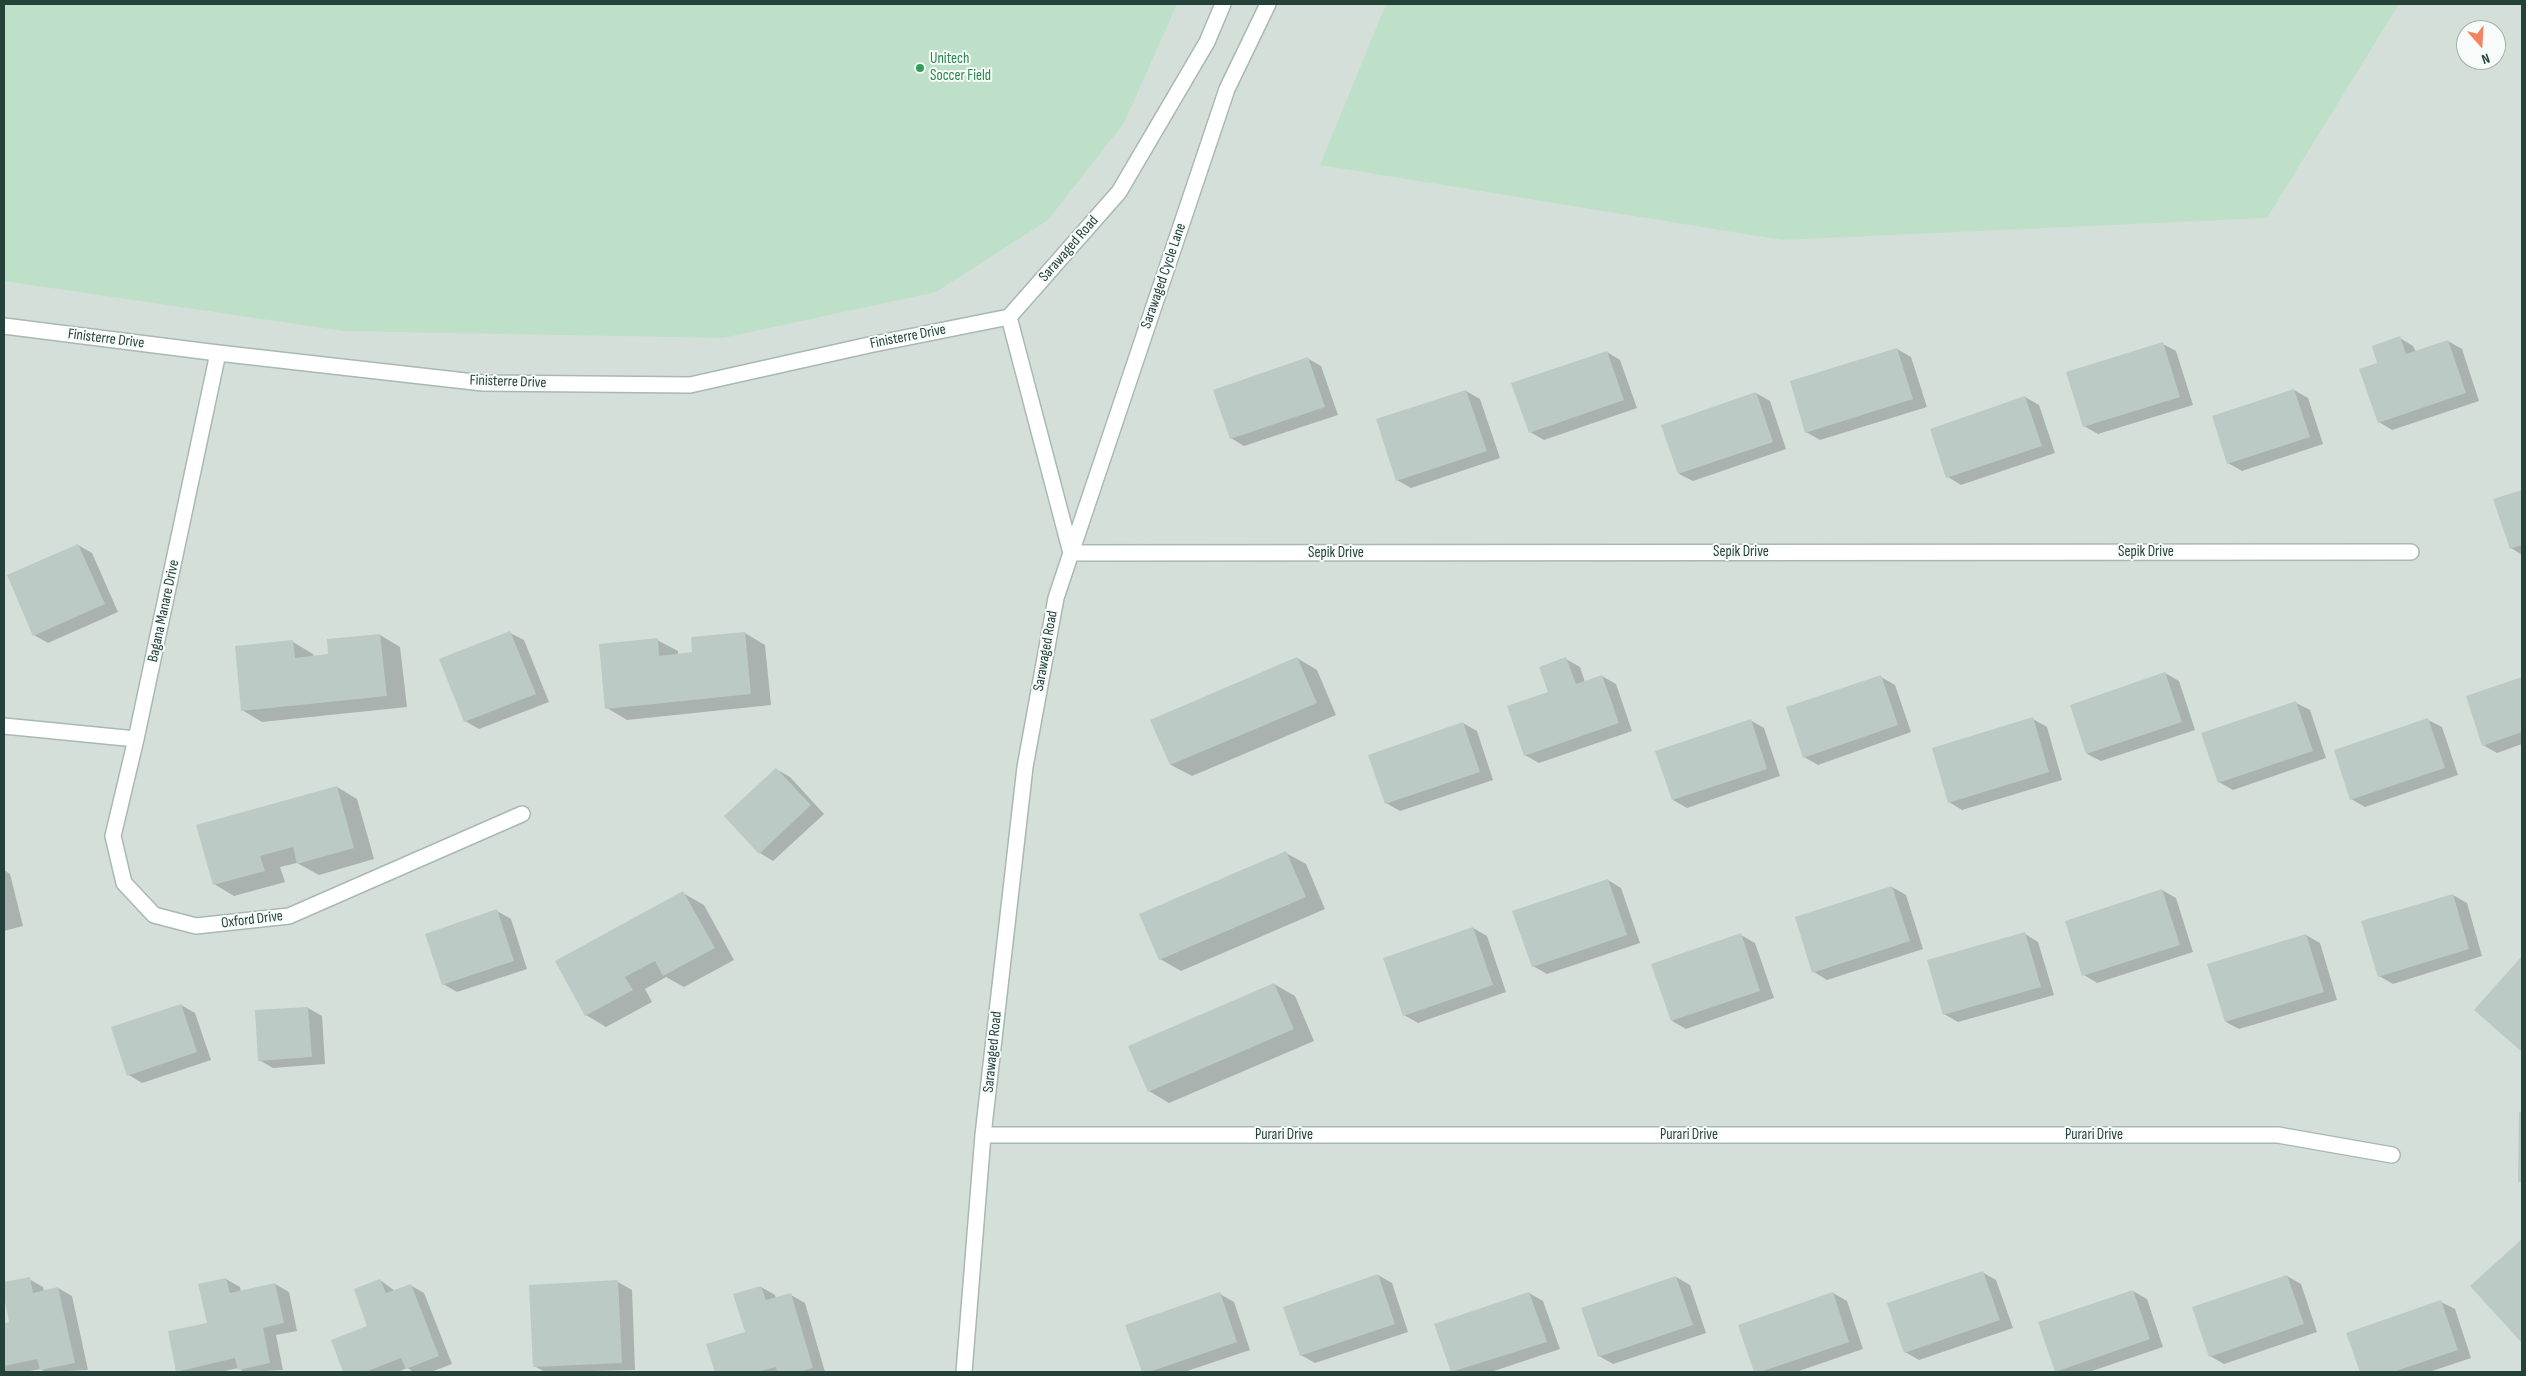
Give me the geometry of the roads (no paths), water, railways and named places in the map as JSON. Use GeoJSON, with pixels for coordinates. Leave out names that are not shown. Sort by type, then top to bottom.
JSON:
{"type":"FeatureCollection","features":[{"type":"Feature","properties":{"kind":"street","name":"Sarawaged Road"},"geometry":{"type":"LineString","coordinates":[[1009,318],[1119,192],[1207,42],[1223,4]]}},
{"type":"Feature","properties":{"kind":"street","name":"Sarawaged Cycle Lane"},"geometry":{"type":"LineString","coordinates":[[1071,553],[1227,89],[1268,4]]}},
{"type":"Feature","properties":{"kind":"street","name":"Finisterre Drive"},"geometry":{"type":"LineString","coordinates":[[4,326],[218,353],[483,383],[690,386],[869,345],[1009,318]]}},
{"type":"Feature","properties":{"kind":"street"},"geometry":{"type":"LineString","coordinates":[[1009,318],[1071,553],[2411,552]]}},
{"type":"Feature","properties":{"kind":"street","name":"Bagana Manare Drive"},"geometry":{"type":"LineString","coordinates":[[136,739],[218,353]]}},
{"type":"Feature","properties":{"kind":"street","name":"Sarawaged Road"},"geometry":{"type":"LineString","coordinates":[[964,1372],[983,1135],[1025,767],[1056,598],[1071,553]]}},
{"type":"Feature","properties":{"kind":"street"},"geometry":{"type":"LineString","coordinates":[[4,726],[136,739]]}},
{"type":"Feature","properties":{"kind":"street","name":"Oxford Drive"},"geometry":{"type":"LineString","coordinates":[[136,739],[113,836],[124,883],[154,915],[196,926],[289,916],[522,814]]}},
{"type":"Feature","properties":{"kind":"street","name":"Purari Drive"},"geometry":{"type":"LineString","coordinates":[[983,1135],[2278,1135],[2392,1155]]}},
{"type":"Feature","properties":{"kind":"place","name":"Unitech Soccer Field"},"geometry":{"type":"Point","coordinates":[920,68]}}]}
